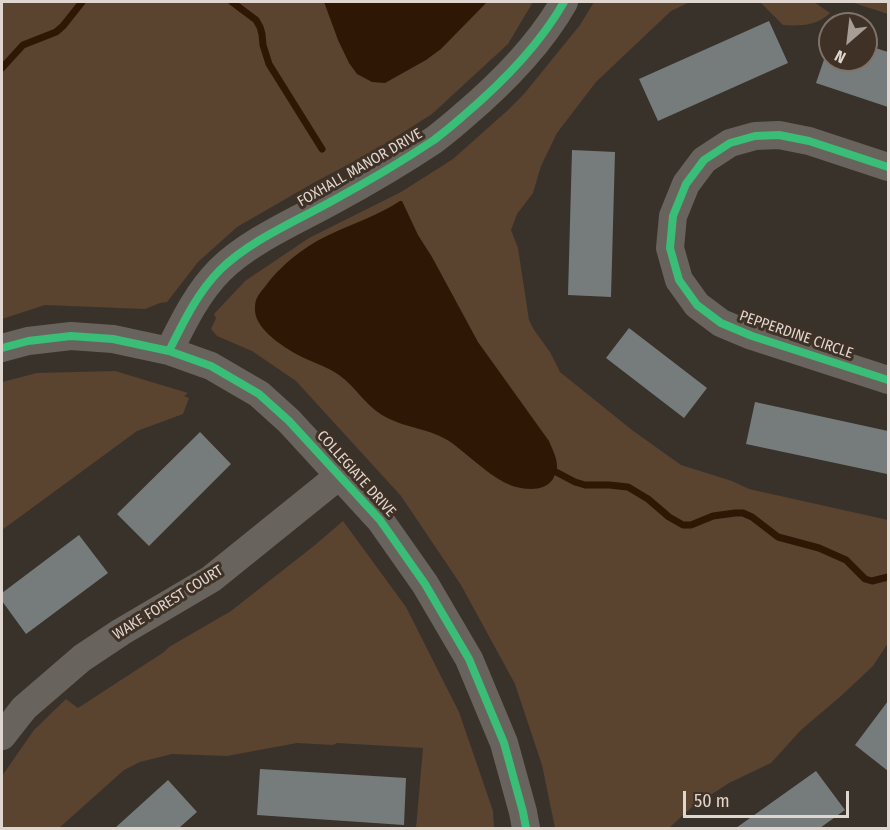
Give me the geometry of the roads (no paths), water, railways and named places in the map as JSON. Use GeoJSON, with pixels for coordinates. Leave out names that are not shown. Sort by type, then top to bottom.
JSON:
{"type":"FeatureCollection","features":[{"type":"Feature","properties":{"kind":"street","name":"FOXHALL MANOR DRIVE"},"geometry":{"type":"LineString","coordinates":[[169,351],[202,291],[220,270],[245,249],[379,175],[436,139],[519,64],[555,18],[564,2]]}},
{"type":"Feature","properties":{"kind":"street","name":"PEPPERDINE CIRCLE"},"geometry":{"type":"LineString","coordinates":[[888,167],[809,141],[778,135],[755,136],[730,143],[704,160],[686,184],[673,216],[670,248],[679,280],[697,305],[721,323],[752,336],[888,380]]}},
{"type":"Feature","properties":{"kind":"street","name":"COLLEGIATE DRIVE"},"geometry":{"type":"LineString","coordinates":[[2,348],[28,341],[71,336],[113,339],[169,351],[211,366],[259,394],[290,421],[380,520],[425,584],[469,659],[504,743],[526,828]]}},
{"type":"Feature","properties":{"kind":"street","name":"WAKE FOREST COURT"},"geometry":{"type":"LineString","coordinates":[[2,736],[24,708],[82,658],[121,632],[211,579],[340,475]]}},
{"type":"Feature","properties":{"kind":"waterway"},"geometry":{"type":"LineString","coordinates":[[2,68],[23,45],[56,32],[82,2]]}},
{"type":"Feature","properties":{"kind":"waterway"},"geometry":{"type":"LineString","coordinates":[[232,2],[256,20],[260,27],[269,64],[322,149]]}},
{"type":"Feature","properties":{"kind":"waterway"},"geometry":{"type":"LineString","coordinates":[[556,472],[585,485],[628,487],[683,525],[691,525],[713,516],[743,513],[778,537],[819,548],[846,560],[865,579],[872,581],[888,577]]}}]}
